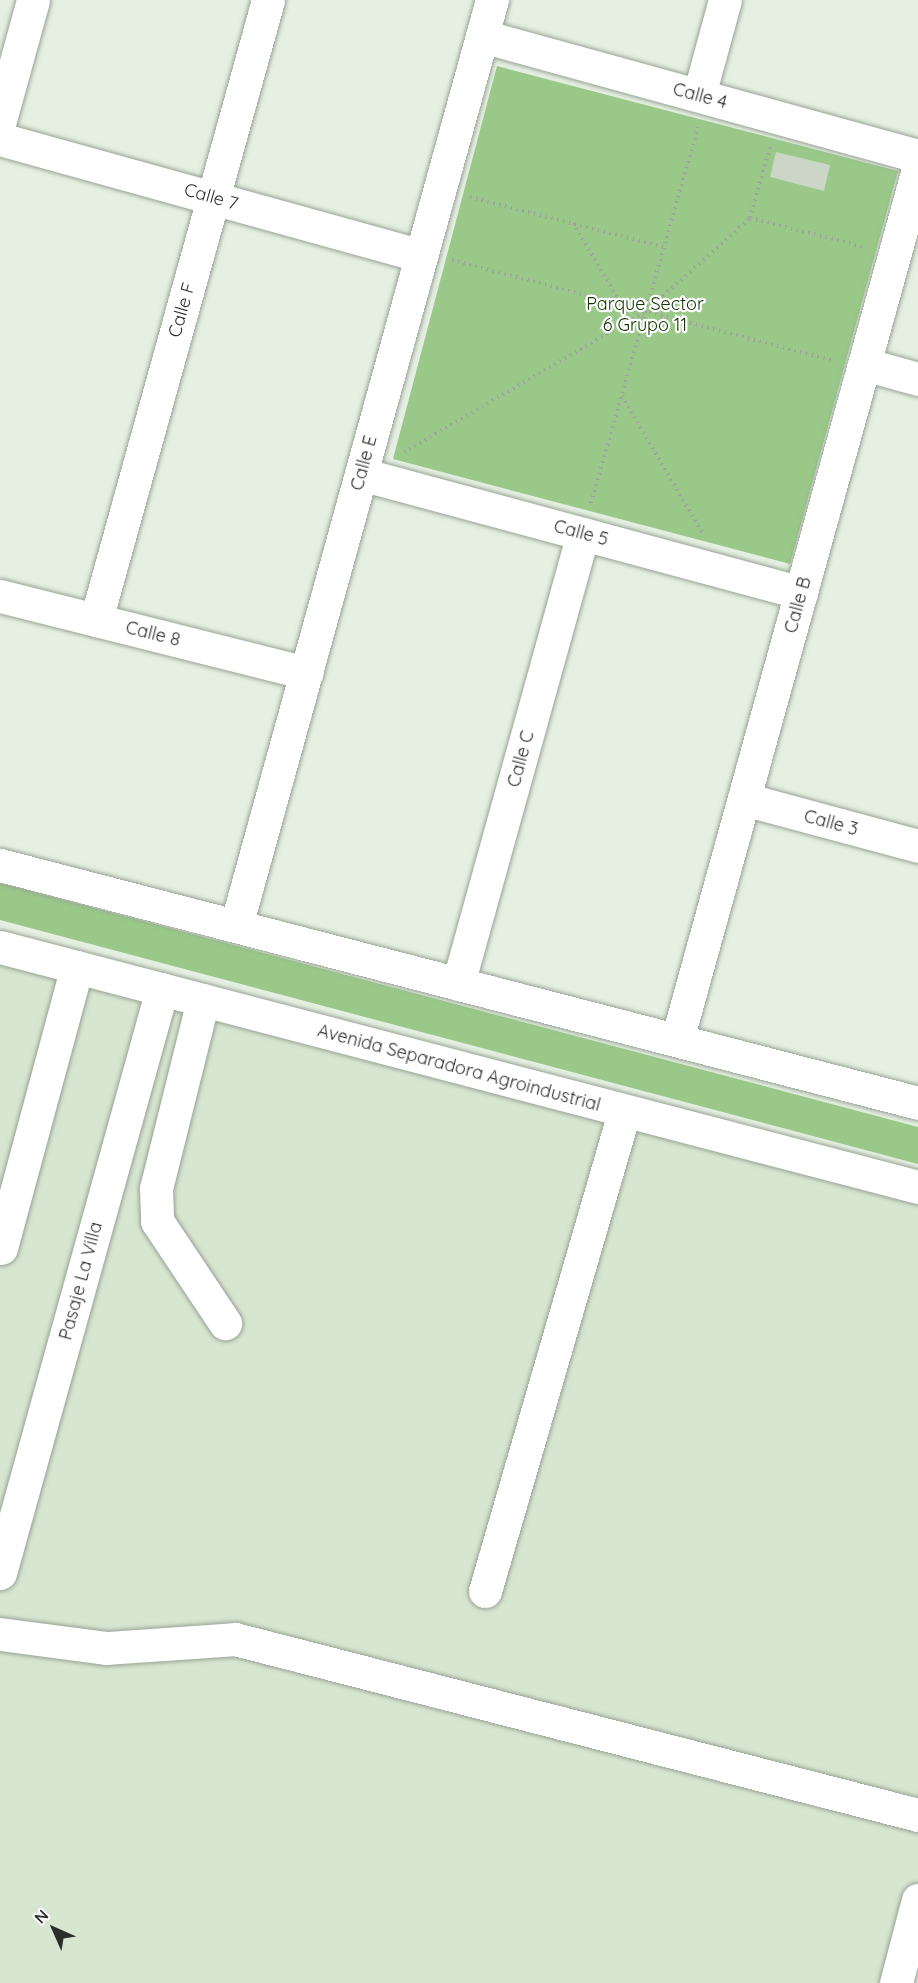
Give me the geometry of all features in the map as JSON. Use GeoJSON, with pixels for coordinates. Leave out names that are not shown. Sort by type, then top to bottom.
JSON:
{"type":"FeatureCollection","features":[{"type":"Feature","properties":{"kind":"street"},"geometry":{"type":"LineString","coordinates":[[0,120],[33,0]]}},
{"type":"Feature","properties":{"kind":"street","name":"Calle F"},"geometry":{"type":"LineString","coordinates":[[96,620],[268,0]]}},
{"type":"Feature","properties":{"kind":"street","name":"Calle E"},"geometry":{"type":"LineString","coordinates":[[236,926],[361,474],[439,258],[482,36],[492,0]]}},
{"type":"Feature","properties":{"kind":"street"},"geometry":{"type":"LineString","coordinates":[[695,113],[725,0]]}},
{"type":"Feature","properties":{"kind":"street","name":"Calle 4"},"geometry":{"type":"LineString","coordinates":[[482,36],[695,113],[918,156]]}},
{"type":"Feature","properties":{"kind":"street","name":"Calle 7"},"geometry":{"type":"LineString","coordinates":[[0,139],[439,258]]}},
{"type":"Feature","properties":{"kind":"street","name":"Calle B"},"geometry":{"type":"LineString","coordinates":[[677,1040],[918,169]]}},
{"type":"Feature","properties":{"kind":"street"},"geometry":{"type":"LineString","coordinates":[[863,366],[918,379]]}},
{"type":"Feature","properties":{"kind":"street","name":"Calle 5"},"geometry":{"type":"LineString","coordinates":[[361,474],[588,513],[801,593]]}},
{"type":"Feature","properties":{"kind":"street","name":"Calle C"},"geometry":{"type":"LineString","coordinates":[[458,984],[588,513]]}},
{"type":"Feature","properties":{"kind":"street","name":"Calle 8"},"geometry":{"type":"LineString","coordinates":[[0,596],[306,673]]}},
{"type":"Feature","properties":{"kind":"street","name":"Calle 3"},"geometry":{"type":"LineString","coordinates":[[744,800],[918,846]]}},
{"type":"Feature","properties":{"kind":"street"},"geometry":{"type":"LineString","coordinates":[[0,865],[918,1103]]}},
{"type":"Feature","properties":{"kind":"street","name":"Avenida Separadora Agroindustrial"},"geometry":{"type":"LineString","coordinates":[[0,947],[624,1113],[918,1187]]}},
{"type":"Feature","properties":{"kind":"street"},"geometry":{"type":"LineString","coordinates":[[2,1248],[77,967]]}},
{"type":"Feature","properties":{"kind":"street","name":"Pasaje La Villa"},"geometry":{"type":"LineString","coordinates":[[0,1573],[162,989]]}},
{"type":"Feature","properties":{"kind":"street"},"geometry":{"type":"LineString","coordinates":[[203,1000],[156,1188],[157,1221],[225,1323]]}},
{"type":"Feature","properties":{"kind":"street"},"geometry":{"type":"LineString","coordinates":[[485,1591],[624,1113]]}},
{"type":"Feature","properties":{"kind":"street"},"geometry":{"type":"LineString","coordinates":[[0,1634],[107,1648],[235,1639],[918,1815]]}},
{"type":"Feature","properties":{"kind":"street"},"geometry":{"type":"LineString","coordinates":[[896,1983],[918,1900]]}},
{"type":"Feature","properties":{"kind":"path"},"geometry":{"type":"LineString","coordinates":[[588,513],[664,247],[695,113],[709,126]]}},
{"type":"Feature","properties":{"kind":"path"},"geometry":{"type":"LineString","coordinates":[[399,455],[645,312],[750,218],[772,142],[761,140]]}},
{"type":"Feature","properties":{"kind":"path"},"geometry":{"type":"LineString","coordinates":[[465,207],[471,185]]}},
{"type":"Feature","properties":{"kind":"path"},"geometry":{"type":"LineString","coordinates":[[468,196],[664,247]]}},
{"type":"Feature","properties":{"kind":"path"},"geometry":{"type":"LineString","coordinates":[[750,218],[871,249]]}},
{"type":"Feature","properties":{"kind":"path"},"geometry":{"type":"LineString","coordinates":[[573,223],[622,305]]}},
{"type":"Feature","properties":{"kind":"path"},"geometry":{"type":"LineString","coordinates":[[439,258],[863,366]]}},
{"type":"Feature","properties":{"kind":"path"},"geometry":{"type":"LineString","coordinates":[[622,395],[705,537],[693,534]]}},
{"type":"Feature","properties":{"kind":"path"},"geometry":{"type":"LineString","coordinates":[[399,455],[402,444]]}},
{"type":"Feature","properties":{"kind":"path"},"geometry":{"type":"LineString","coordinates":[[399,455],[410,458]]}},
{"type":"Feature","properties":{"kind":"shaded area"},"geometry":{"type":"Polygon","coordinates":[[[0,961],[918,1199],[918,1925],[902,1983],[0,1983],[0,961]]]}},
{"type":"Feature","properties":{"kind":"green space","name":"Parque Sector 6 Grupo 11"},"geometry":{"type":"Polygon","coordinates":[[[497,66],[898,171],[790,564],[393,459],[497,66]]]}},
{"type":"Feature","properties":{"kind":"green space"},"geometry":{"type":"Polygon","coordinates":[[[0,883],[918,1127],[918,1164],[0,920],[0,883]]]}},
{"type":"Feature","properties":{"kind":"building"},"geometry":{"type":"Polygon","coordinates":[[[776,152],[830,165],[824,191],[770,177],[776,152]]]}}]}
